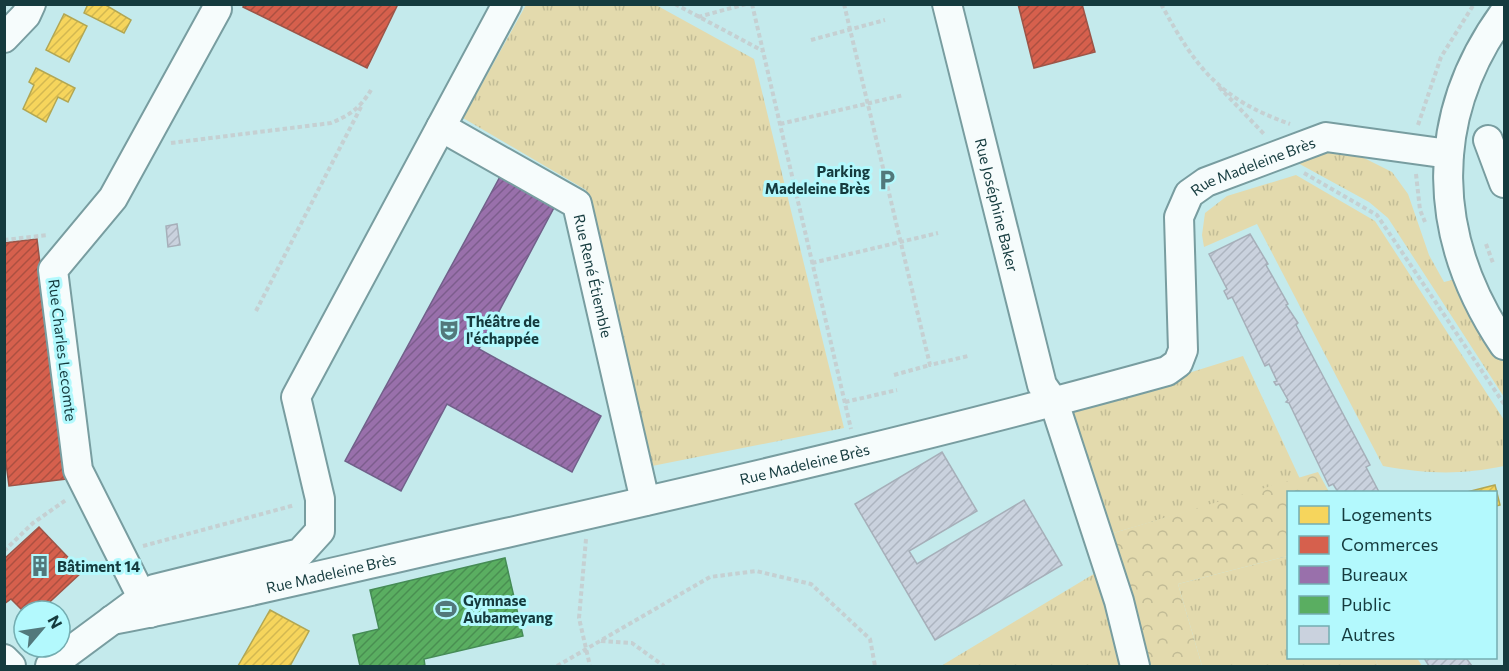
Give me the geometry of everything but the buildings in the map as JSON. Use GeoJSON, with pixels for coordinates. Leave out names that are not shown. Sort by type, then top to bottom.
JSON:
{"type":"FeatureCollection","features":[{"type":"Feature","properties":{"kind":"street"},"geometry":{"type":"LineString","coordinates":[[4,39],[26,15],[31,4]]}},
{"type":"Feature","properties":{"kind":"street"},"geometry":{"type":"LineString","coordinates":[[146,605],[154,589],[300,553],[320,531],[320,499],[296,397],[507,4]]}},
{"type":"Feature","properties":{"kind":"street","name":"Rue Joséphine Baker"},"geometry":{"type":"LineString","coordinates":[[947,4],[1042,385],[1054,402],[1119,601],[1135,666]]}},
{"type":"Feature","properties":{"kind":"street","name":"Rue Charles Lecomte"},"geometry":{"type":"LineString","coordinates":[[146,605],[78,470],[53,270],[113,198],[218,11]]}},
{"type":"Feature","properties":{"kind":"street"},"geometry":{"type":"LineString","coordinates":[[1504,13],[1471,66],[1453,117],[1449,154],[1450,215],[1462,263],[1484,315],[1504,345]]}},
{"type":"Feature","properties":{"kind":"street","name":"Rue René Étiemble"},"geometry":{"type":"LineString","coordinates":[[441,127],[578,204],[645,501]]}},
{"type":"Feature","properties":{"kind":"street"},"geometry":{"type":"LineString","coordinates":[[1326,137],[1449,154]]}},
{"type":"Feature","properties":{"kind":"street","name":"Rue Madeleine Brès"},"geometry":{"type":"LineString","coordinates":[[50,666],[112,620],[146,605],[218,600],[645,501],[1054,402],[1167,371],[1178,363],[1183,350],[1179,217],[1188,194],[1206,182],[1326,137]]}},
{"type":"Feature","properties":{"kind":"street"},"geometry":{"type":"LineString","coordinates":[[1488,140],[1504,183]]}},
{"type":"Feature","properties":{"kind":"street"},"geometry":{"type":"LineString","coordinates":[[4,659],[11,666]]}},
{"type":"Feature","properties":{"kind":"path"},"geometry":{"type":"LineString","coordinates":[[675,4],[763,51]]}},
{"type":"Feature","properties":{"kind":"path"},"geometry":{"type":"LineString","coordinates":[[698,17],[746,4]]}},
{"type":"Feature","properties":{"kind":"path"},"geometry":{"type":"LineString","coordinates":[[752,4],[852,432]]}},
{"type":"Feature","properties":{"kind":"path"},"geometry":{"type":"LineString","coordinates":[[844,4],[930,365]]}},
{"type":"Feature","properties":{"kind":"path"},"geometry":{"type":"LineString","coordinates":[[1161,4],[1187,52],[1298,169],[1377,215],[1504,404]]}},
{"type":"Feature","properties":{"kind":"path"},"geometry":{"type":"LineString","coordinates":[[811,40],[885,20]]}},
{"type":"Feature","properties":{"kind":"path"},"geometry":{"type":"LineString","coordinates":[[1219,87],[1266,116],[1326,137]]}},
{"type":"Feature","properties":{"kind":"path"},"geometry":{"type":"LineString","coordinates":[[256,311],[371,90]]}},
{"type":"Feature","properties":{"kind":"path"},"geometry":{"type":"LineString","coordinates":[[780,124],[904,95]]}},
{"type":"Feature","properties":{"kind":"path"},"geometry":{"type":"LineString","coordinates":[[166,143],[331,123],[350,115],[362,105]]}},
{"type":"Feature","properties":{"kind":"path"},"geometry":{"type":"LineString","coordinates":[[812,263],[938,233]]}},
{"type":"Feature","properties":{"kind":"path"},"geometry":{"type":"LineString","coordinates":[[4,240],[55,234]]}},
{"type":"Feature","properties":{"kind":"path"},"geometry":{"type":"LineString","coordinates":[[894,375],[968,356]]}},
{"type":"Feature","properties":{"kind":"path"},"geometry":{"type":"LineString","coordinates":[[845,402],[897,390]]}},
{"type":"Feature","properties":{"kind":"path"},"geometry":{"type":"LineString","coordinates":[[4,551],[33,523],[70,497]]}},
{"type":"Feature","properties":{"kind":"path"},"geometry":{"type":"LineString","coordinates":[[140,546],[320,499]]}},
{"type":"Feature","properties":{"kind":"path"},"geometry":{"type":"LineString","coordinates":[[588,514],[579,618],[590,666]]}},
{"type":"Feature","properties":{"kind":"path"},"geometry":{"type":"LineString","coordinates":[[557,666],[710,577],[756,571],[811,584],[870,639],[875,666]]}},
{"type":"Feature","properties":{"kind":"path"},"geometry":{"type":"LineString","coordinates":[[600,641],[632,643],[664,666]]}},
{"type":"Feature","properties":{"kind":"green space"},"geometry":{"type":"Polygon","coordinates":[[[526,5],[656,5],[754,59],[844,428],[652,466],[586,190],[463,118],[526,5]]]}},
{"type":"Feature","properties":{"kind":"green space"},"geometry":{"type":"Polygon","coordinates":[[[1338,145],[1392,172],[1408,194],[1429,255],[1444,282],[1456,279],[1504,359],[1504,397],[1388,218],[1369,202],[1296,162],[1338,145]]]}},
{"type":"Feature","properties":{"kind":"green space"},"geometry":{"type":"Polygon","coordinates":[[[1296,175],[1375,221],[1504,420],[1504,466],[1473,471],[1444,472],[1414,471],[1383,466],[1257,224],[1204,247],[1202,235],[1205,213],[1227,196],[1296,175]]]}},
{"type":"Feature","properties":{"kind":"green space"},"geometry":{"type":"Polygon","coordinates":[[[1243,356],[1300,479],[1110,534],[1070,410],[1243,356]]]}},
{"type":"Feature","properties":{"kind":"green space"},"geometry":{"type":"Polygon","coordinates":[[[1318,472],[1328,491],[1287,491],[1287,556],[1178,584],[1202,666],[1148,666],[1110,534],[1318,472]]]}},
{"type":"Feature","properties":{"kind":"green space"},"geometry":{"type":"Polygon","coordinates":[[[1287,556],[1287,659],[1375,659],[1378,666],[1202,666],[1178,584],[1287,556]]]}},
{"type":"Feature","properties":{"kind":"green space"},"geometry":{"type":"Polygon","coordinates":[[[1102,569],[1124,666],[941,666],[1102,569]]]}},
{"type":"Feature","properties":{"kind":"green space"},"geometry":{"type":"Polygon","coordinates":[[[1375,659],[1418,659],[1422,666],[1378,666],[1375,659]]]}},
{"type":"Feature","properties":{"kind":"place","name":"Parking Madeleine Brès"},"geometry":{"type":"Point","coordinates":[887,180]}},
{"type":"Feature","properties":{"kind":"place","name":"Théâtre de l'échappée"},"geometry":{"type":"Point","coordinates":[449,330]}},
{"type":"Feature","properties":{"kind":"place","name":"Bâtiment 14"},"geometry":{"type":"Point","coordinates":[40,566]}},
{"type":"Feature","properties":{"kind":"place","name":"Gymnase Aubameyang"},"geometry":{"type":"Point","coordinates":[446,609]}}]}
